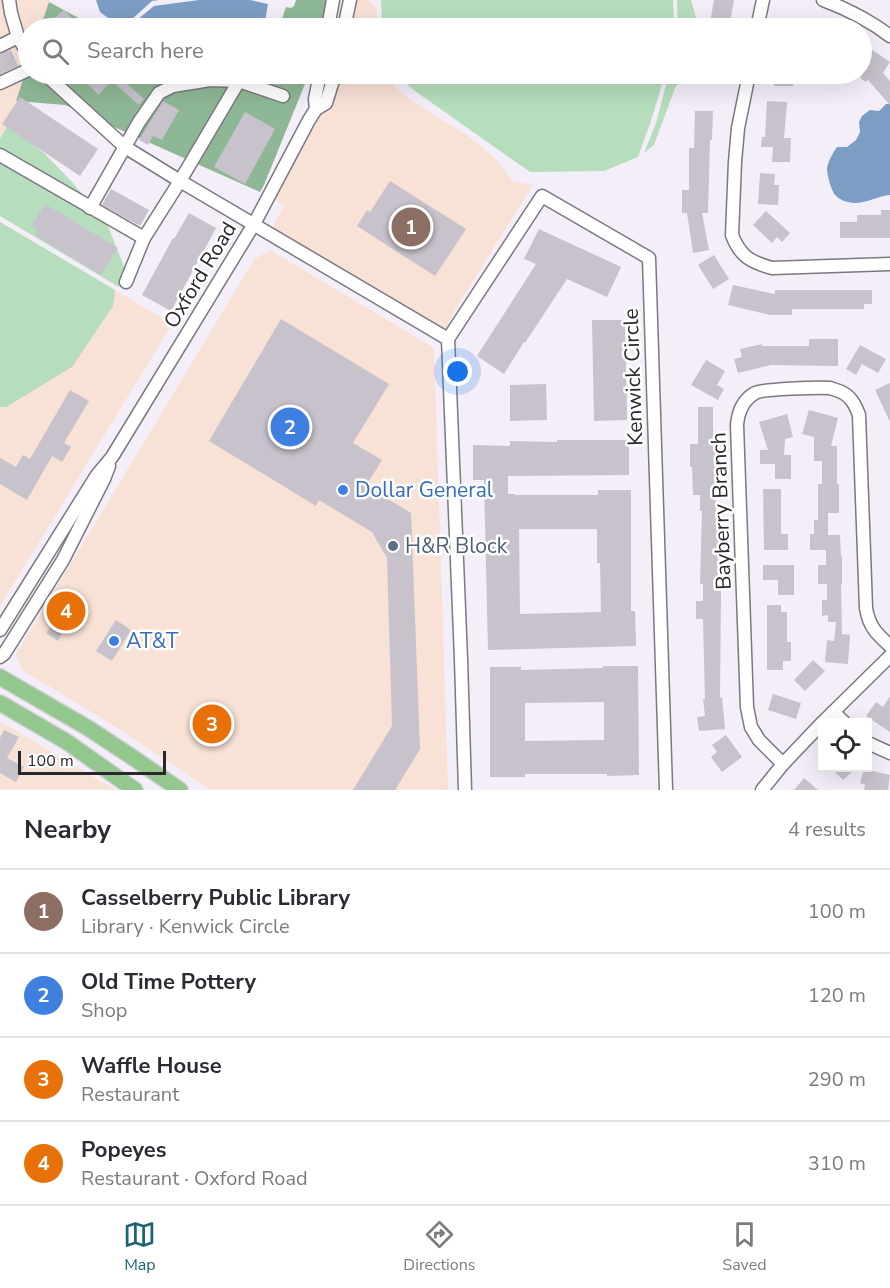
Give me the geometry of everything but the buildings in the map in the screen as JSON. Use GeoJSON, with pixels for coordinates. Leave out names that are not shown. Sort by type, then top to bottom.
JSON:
{"type":"FeatureCollection","features":[{"type":"Feature","properties":{"kind":"main road"},"geometry":{"type":"LineString","coordinates":[[0,677],[88,728],[180,790]]}},
{"type":"Feature","properties":{"kind":"main road"},"geometry":{"type":"LineString","coordinates":[[0,703],[67,742],[135,790]]}},
{"type":"Feature","properties":{"kind":"street"},"geometry":{"type":"LineString","coordinates":[[0,46],[18,37],[9,0]]}},
{"type":"Feature","properties":{"kind":"street"},"geometry":{"type":"LineString","coordinates":[[330,18],[333,0]]}},
{"type":"Feature","properties":{"kind":"street"},"geometry":{"type":"LineString","coordinates":[[346,18],[350,0]]}},
{"type":"Feature","properties":{"kind":"street"},"geometry":{"type":"LineString","coordinates":[[759,18],[763,0]]}},
{"type":"Feature","properties":{"kind":"street"},"geometry":{"type":"LineString","coordinates":[[823,0],[862,18]]}},
{"type":"Feature","properties":{"kind":"street"},"geometry":{"type":"LineString","coordinates":[[872,24],[890,36]]}},
{"type":"Feature","properties":{"kind":"street"},"geometry":{"type":"LineString","coordinates":[[0,83],[18,75]]}},
{"type":"Feature","properties":{"kind":"street"},"geometry":{"type":"LineString","coordinates":[[56,84],[125,147],[448,339],[465,790]]}},
{"type":"Feature","properties":{"kind":"street"},"geometry":{"type":"LineString","coordinates":[[90,208],[159,93],[173,86],[184,84]]}},
{"type":"Feature","properties":{"kind":"street"},"geometry":{"type":"LineString","coordinates":[[126,282],[144,238],[237,84]]}},
{"type":"Feature","properties":{"kind":"street"},"geometry":{"type":"LineString","coordinates":[[248,84],[284,96]]}},
{"type":"Feature","properties":{"kind":"street","name":"Oxford Road"},"geometry":{"type":"LineString","coordinates":[[316,109],[318,84]]}},
{"type":"Feature","properties":{"kind":"street","name":"Oxford Road"},"geometry":{"type":"LineString","coordinates":[[0,630],[97,475],[112,457],[254,224],[316,109],[326,103],[332,84]]}},
{"type":"Feature","properties":{"kind":"street"},"geometry":{"type":"LineString","coordinates":[[747,84],[738,128],[732,235],[745,257],[772,268],[890,264]]}},
{"type":"Feature","properties":{"kind":"street"},"geometry":{"type":"LineString","coordinates":[[0,155],[144,238]]}},
{"type":"Feature","properties":{"kind":"street","name":"Kenwick Circle"},"geometry":{"type":"LineString","coordinates":[[448,339],[542,196],[649,258],[666,790]]}},
{"type":"Feature","properties":{"kind":"street","name":"Bayberry Branch"},"geometry":{"type":"LineString","coordinates":[[783,764],[759,740],[751,727],[747,707],[737,425],[738,413],[755,393],[769,390],[829,388],[841,391],[855,404],[859,415],[867,619],[875,632],[890,646]]}},
{"type":"Feature","properties":{"kind":"street","name":"Oxford Road"},"geometry":{"type":"LineString","coordinates":[[0,657],[63,560],[104,479],[112,457]]}},
{"type":"Feature","properties":{"kind":"street"},"geometry":{"type":"LineString","coordinates":[[828,718],[890,656]]}},
{"type":"Feature","properties":{"kind":"street"},"geometry":{"type":"LineString","coordinates":[[833,712],[839,718]]}},
{"type":"Feature","properties":{"kind":"street"},"geometry":{"type":"LineString","coordinates":[[762,790],[783,764],[818,728]]}},
{"type":"Feature","properties":{"kind":"street"},"geometry":{"type":"LineString","coordinates":[[872,745],[890,753]]}},
{"type":"Feature","properties":{"kind":"shaded area"},"geometry":{"type":"Polygon","coordinates":[[[0,0],[50,0],[44,18],[18,18],[18,84],[21,84],[8,125],[0,139],[0,0]]]}},
{"type":"Feature","properties":{"kind":"shaded area"},"geometry":{"type":"Polygon","coordinates":[[[356,0],[369,0],[377,9],[377,18],[352,18],[356,0]]]}},
{"type":"Feature","properties":{"kind":"shaded area"},"geometry":{"type":"Polygon","coordinates":[[[336,84],[392,84],[413,102],[467,135],[495,158],[512,181],[533,185],[453,313],[446,331],[272,229],[284,206],[273,199],[314,124],[322,114],[336,84]]]}},
{"type":"Feature","properties":{"kind":"shaded area"},"geometry":{"type":"Polygon","coordinates":[[[0,222],[172,324],[0,606],[0,222]]]}},
{"type":"Feature","properties":{"kind":"shaded area"},"geometry":{"type":"Polygon","coordinates":[[[270,250],[434,348],[448,790],[211,790],[108,722],[22,670],[16,654],[254,260],[270,250]]]}},
{"type":"Feature","properties":{"kind":"shaded area"},"geometry":{"type":"Polygon","coordinates":[[[0,721],[114,789],[116,790],[0,790],[0,721]]]}},
{"type":"Feature","properties":{"kind":"green space"},"geometry":{"type":"Polygon","coordinates":[[[296,0],[328,0],[324,18],[282,18],[286,7],[294,6],[296,0]]]}},
{"type":"Feature","properties":{"kind":"green space"},"geometry":{"type":"Polygon","coordinates":[[[381,0],[673,0],[674,18],[382,18],[381,0]]]}},
{"type":"Feature","properties":{"kind":"green space"},"geometry":{"type":"Polygon","coordinates":[[[677,0],[691,0],[696,18],[678,18],[677,0]]]}},
{"type":"Feature","properties":{"kind":"green space"},"geometry":{"type":"Polygon","coordinates":[[[49,2],[79,18],[43,18],[49,2]]]}},
{"type":"Feature","properties":{"kind":"green space"},"geometry":{"type":"Polygon","coordinates":[[[22,84],[305,84],[260,192],[65,105],[16,101],[22,84]]]}},
{"type":"Feature","properties":{"kind":"green space"},"geometry":{"type":"Polygon","coordinates":[[[407,84],[662,84],[638,157],[604,171],[530,172],[407,84]]]}},
{"type":"Feature","properties":{"kind":"green space"},"geometry":{"type":"Polygon","coordinates":[[[666,84],[678,84],[654,145],[644,153],[656,123],[666,84]]]}},
{"type":"Feature","properties":{"kind":"green space"},"geometry":{"type":"Polygon","coordinates":[[[8,125],[44,153],[72,182],[108,226],[125,269],[119,287],[0,216],[0,139],[8,125]]]}},
{"type":"Feature","properties":{"kind":"green space"},"geometry":{"type":"Polygon","coordinates":[[[0,222],[115,290],[113,306],[72,367],[6,407],[0,407],[0,222]]]}},
{"type":"Feature","properties":{"kind":"water"},"geometry":{"type":"Polygon","coordinates":[[[96,0],[159,0],[152,1],[133,18],[108,18],[100,12],[96,0]]]}},
{"type":"Feature","properties":{"kind":"water"},"geometry":{"type":"Polygon","coordinates":[[[199,0],[250,0],[268,4],[266,18],[139,18],[154,6],[199,0]]]}},
{"type":"Feature","properties":{"kind":"water"},"geometry":{"type":"Polygon","coordinates":[[[886,104],[890,104],[890,195],[859,203],[843,201],[834,194],[831,187],[827,169],[830,160],[837,147],[847,147],[856,140],[860,132],[859,122],[862,116],[870,110],[879,111],[886,104]]]}},
{"type":"Feature","properties":{"kind":"place","name":"Casselberry Public Library"},"geometry":{"type":"Point","coordinates":[411,227]}},
{"type":"Feature","properties":{"kind":"place","name":"Old Time Pottery"},"geometry":{"type":"Point","coordinates":[290,427]}},
{"type":"Feature","properties":{"kind":"place","name":"Dollar General"},"geometry":{"type":"Point","coordinates":[343,490]}},
{"type":"Feature","properties":{"kind":"place","name":"H&R Block"},"geometry":{"type":"Point","coordinates":[393,546]}},
{"type":"Feature","properties":{"kind":"place","name":"Popeyes"},"geometry":{"type":"Point","coordinates":[66,611]}},
{"type":"Feature","properties":{"kind":"place","name":"AT&T"},"geometry":{"type":"Point","coordinates":[114,641]}},
{"type":"Feature","properties":{"kind":"place","name":"Waffle House"},"geometry":{"type":"Point","coordinates":[212,724]}}]}
